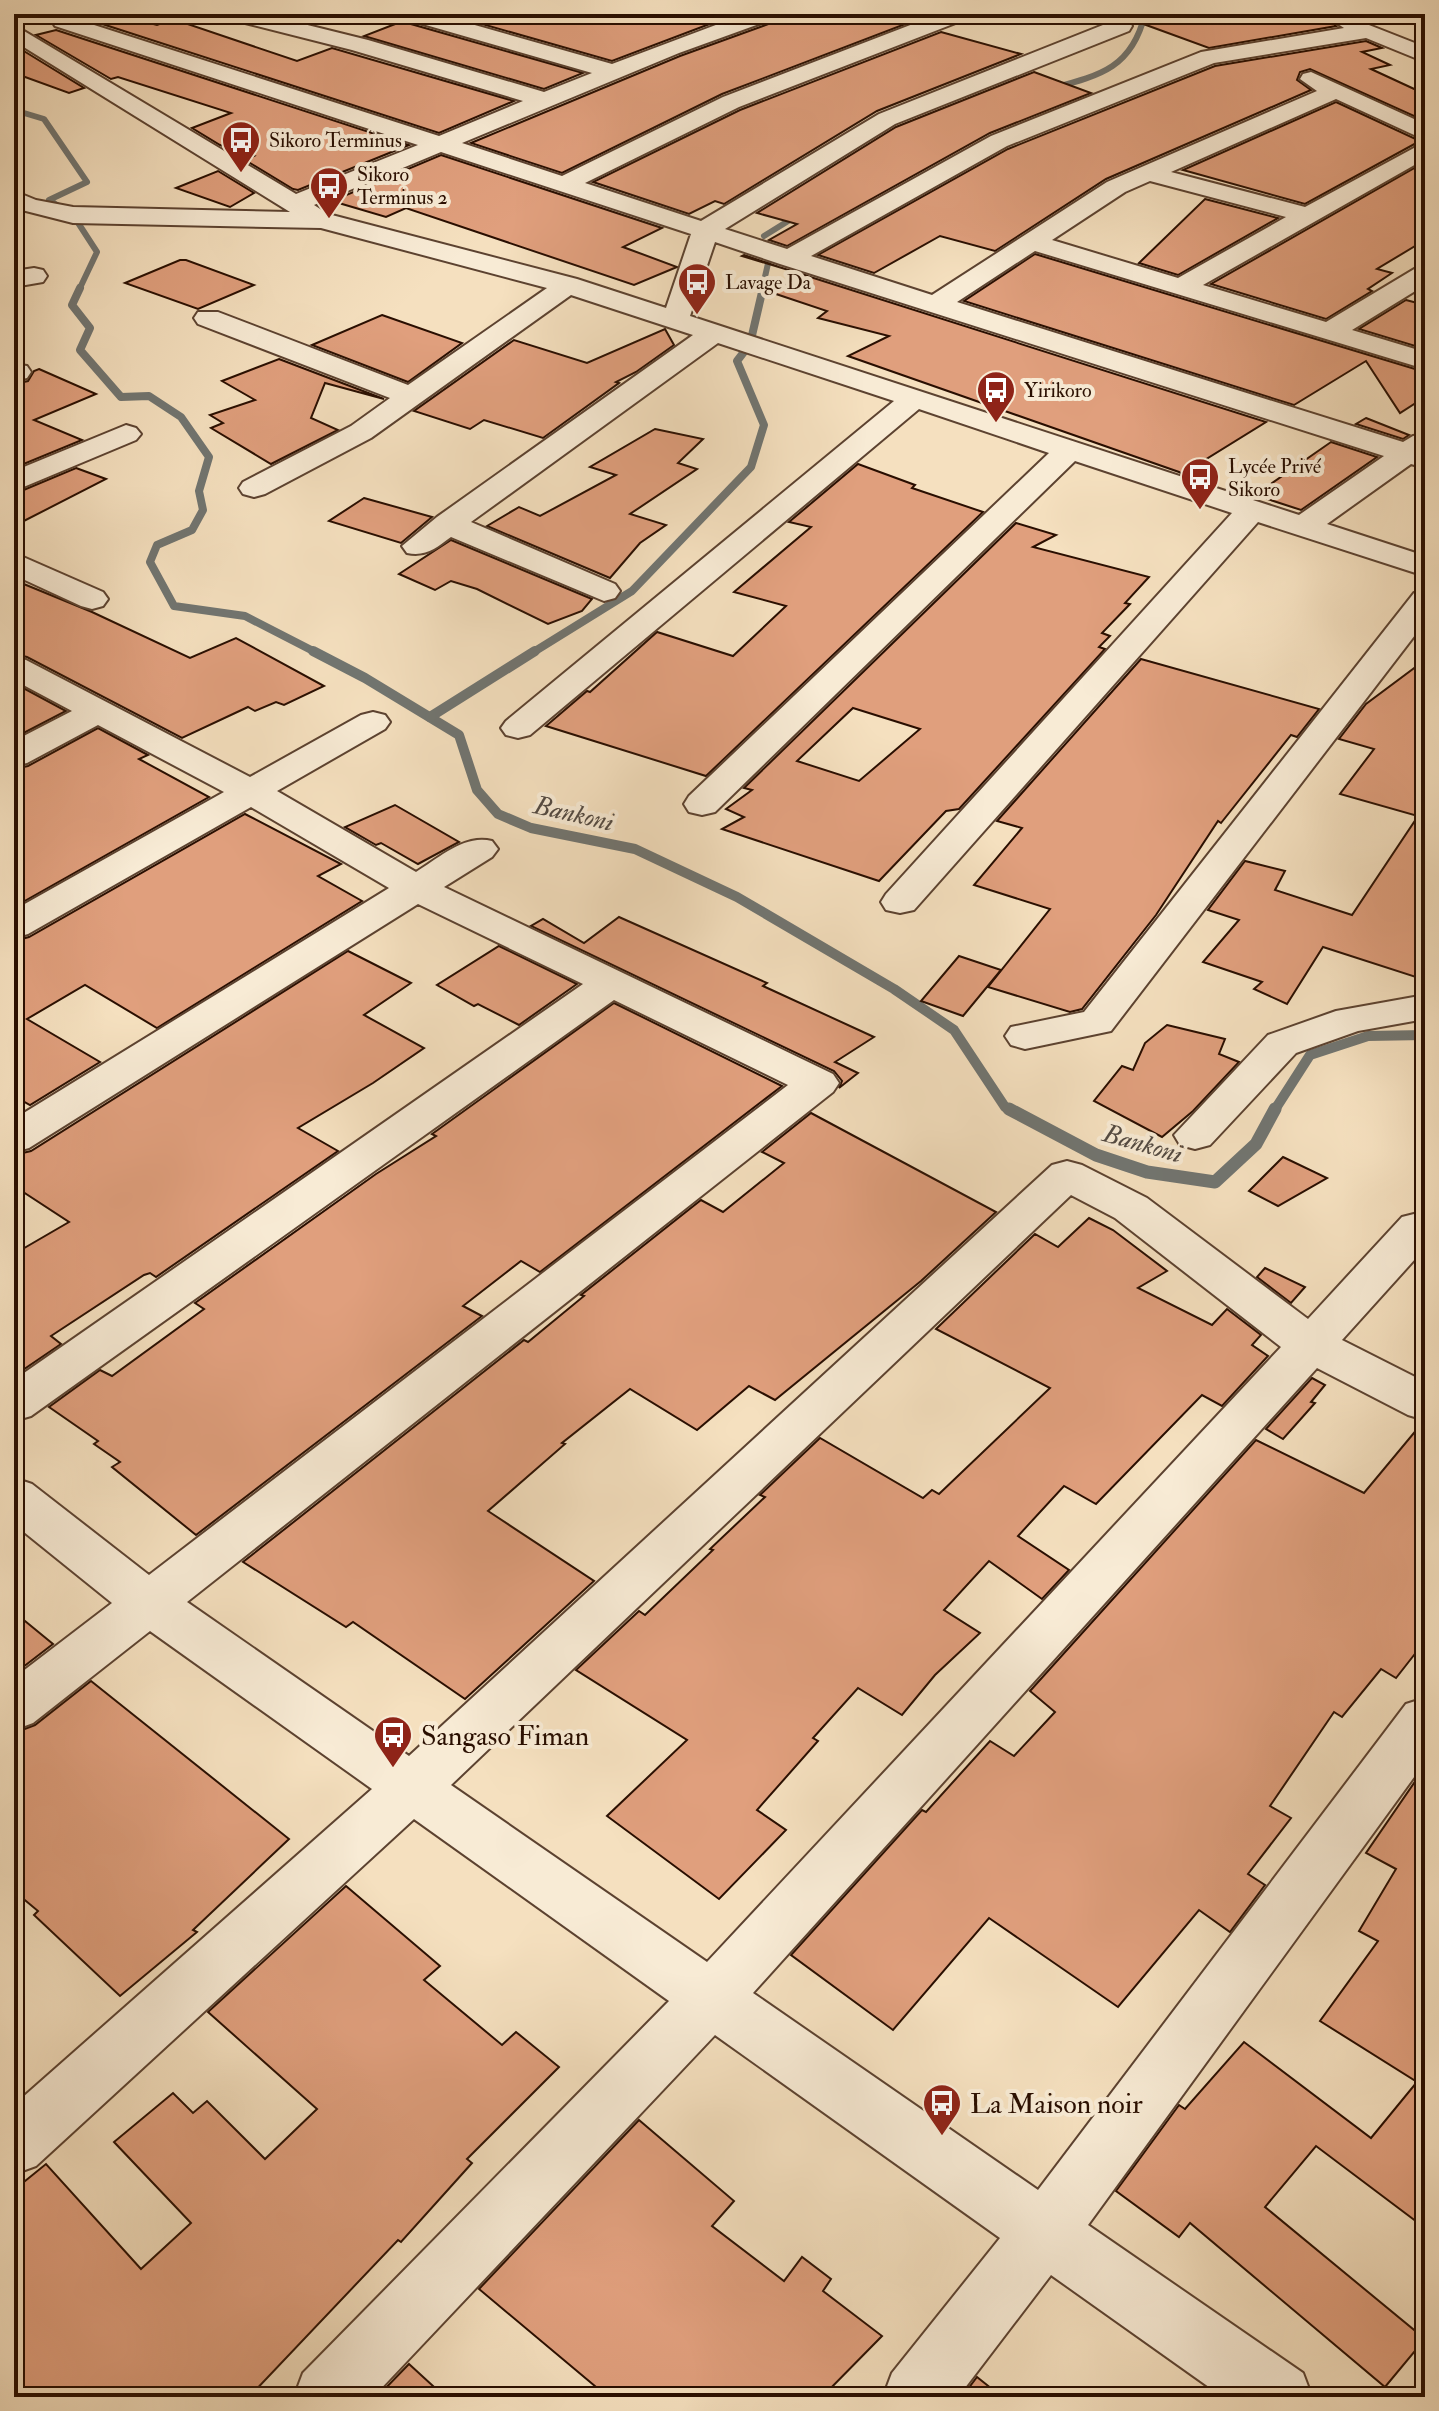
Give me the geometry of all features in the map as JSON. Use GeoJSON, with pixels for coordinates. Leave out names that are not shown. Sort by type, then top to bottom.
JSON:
{"type":"FeatureCollection","features":[{"type":"Feature","properties":{"kind":"street"},"geometry":{"type":"LineString","coordinates":[[237,14],[360,45],[548,101]]}},
{"type":"Feature","properties":{"kind":"street"},"geometry":{"type":"LineString","coordinates":[[295,204],[615,72],[765,14]]}},
{"type":"Feature","properties":{"kind":"street"},"geometry":{"type":"LineString","coordinates":[[563,185],[731,102],[958,14]]}},
{"type":"Feature","properties":{"kind":"street"},"geometry":{"type":"LineString","coordinates":[[1329,14],[1425,55]]}},
{"type":"Feature","properties":{"kind":"street"},"geometry":{"type":"LineString","coordinates":[[422,16],[489,15]]}},
{"type":"Feature","properties":{"kind":"street"},"geometry":{"type":"LineString","coordinates":[[422,16],[615,72]]}},
{"type":"Feature","properties":{"kind":"street"},"geometry":{"type":"LineString","coordinates":[[63,21],[789,258],[1419,451]]}},
{"type":"Feature","properties":{"kind":"street"},"geometry":{"type":"LineString","coordinates":[[676,319],[706,229],[887,119],[1121,26]]}},
{"type":"Feature","properties":{"kind":"street"},"geometry":{"type":"LineString","coordinates":[[789,258],[999,141],[1209,57],[1369,31]]}},
{"type":"Feature","properties":{"kind":"street"},"geometry":{"type":"LineString","coordinates":[[14,32],[322,220]]}},
{"type":"Feature","properties":{"kind":"street"},"geometry":{"type":"LineString","coordinates":[[1252,50],[1425,133]]}},
{"type":"Feature","properties":{"kind":"street"},"geometry":{"type":"LineString","coordinates":[[936,304],[1116,187],[1336,91]]}},
{"type":"Feature","properties":{"kind":"street"},"geometry":{"type":"LineString","coordinates":[[1179,288],[1425,149]]}},
{"type":"Feature","properties":{"kind":"street"},"geometry":{"type":"LineString","coordinates":[[1146,173],[1308,215]]}},
{"type":"Feature","properties":{"kind":"street"},"geometry":{"type":"LineString","coordinates":[[19,204],[73,215],[322,220],[568,285],[1425,566]]}},
{"type":"Feature","properties":{"kind":"street"},"geometry":{"type":"LineString","coordinates":[[1029,241],[1425,361]]}},
{"type":"Feature","properties":{"kind":"street"},"geometry":{"type":"LineString","coordinates":[[1329,332],[1425,274]]}},
{"type":"Feature","properties":{"kind":"street"},"geometry":{"type":"LineString","coordinates":[[254,488],[361,432],[568,285]]}},
{"type":"Feature","properties":{"kind":"street"},"geometry":{"type":"LineString","coordinates":[[208,318],[410,396]]}},
{"type":"Feature","properties":{"kind":"street"},"geometry":{"type":"LineString","coordinates":[[418,546],[715,332]]}},
{"type":"Feature","properties":{"kind":"street"},"geometry":{"type":"LineString","coordinates":[[518,728],[915,398]]}},
{"type":"Feature","properties":{"kind":"street"},"geometry":{"type":"LineString","coordinates":[[14,482],[126,434]]}},
{"type":"Feature","properties":{"kind":"street"},"geometry":{"type":"LineString","coordinates":[[702,804],[1070,449]]}},
{"type":"Feature","properties":{"kind":"street"},"geometry":{"type":"LineString","coordinates":[[1303,526],[1419,451]]}},
{"type":"Feature","properties":{"kind":"street"},"geometry":{"type":"LineString","coordinates":[[900,902],[1252,510]]}},
{"type":"Feature","properties":{"kind":"street"},"geometry":{"type":"LineString","coordinates":[[448,524],[604,591]]}},
{"type":"Feature","properties":{"kind":"street"},"geometry":{"type":"LineString","coordinates":[[14,563],[92,599]]}},
{"type":"Feature","properties":{"kind":"street"},"geometry":{"type":"LineString","coordinates":[[1025,1036],[1097,1022],[1425,600]]}},
{"type":"Feature","properties":{"kind":"street"},"geometry":{"type":"LineString","coordinates":[[14,667],[250,791],[416,888],[818,1083],[14,1708]]}},
{"type":"Feature","properties":{"kind":"street"},"geometry":{"type":"LineString","coordinates":[[14,755],[98,711]]}},
{"type":"Feature","properties":{"kind":"street"},"geometry":{"type":"LineString","coordinates":[[14,926],[373,722]]}},
{"type":"Feature","properties":{"kind":"street"},"geometry":{"type":"LineString","coordinates":[[14,1138],[479,849]]}},
{"type":"Feature","properties":{"kind":"street"},"geometry":{"type":"LineString","coordinates":[[14,1404],[613,982]]}},
{"type":"Feature","properties":{"kind":"street"},"geometry":{"type":"LineString","coordinates":[[1195,1135],[1282,1044],[1350,1020],[1425,1007]]}},
{"type":"Feature","properties":{"kind":"street"},"geometry":{"type":"LineString","coordinates":[[14,2145],[412,1787],[1067,1175],[1131,1208],[1311,1345],[1425,1403]]}},
{"type":"Feature","properties":{"kind":"street"},"geometry":{"type":"LineString","coordinates":[[327,2397],[711,1998],[1418,1228]]}},
{"type":"Feature","properties":{"kind":"street"},"geometry":{"type":"LineString","coordinates":[[14,1497],[149,1603],[1279,2397]]}},
{"type":"Feature","properties":{"kind":"street"},"geometry":{"type":"LineString","coordinates":[[916,2397],[1045,2232],[1425,1720]]}},
{"type":"Feature","properties":{"kind":"building"},"geometry":{"type":"Polygon","coordinates":[[[114,14],[157,25],[173,19],[297,61],[332,48],[514,101],[439,133],[90,20],[114,14]]]}},
{"type":"Feature","properties":{"kind":"building"},"geometry":{"type":"Polygon","coordinates":[[[447,14],[736,14],[612,61],[447,14]]]}},
{"type":"Feature","properties":{"kind":"building"},"geometry":{"type":"Polygon","coordinates":[[[779,14],[908,14],[908,23],[722,94],[562,173],[471,143],[680,56],[774,22],[779,14]]]}},
{"type":"Feature","properties":{"kind":"building"},"geometry":{"type":"Polygon","coordinates":[[[1128,14],[1260,14],[1275,19],[1299,14],[1329,19],[1336,26],[1209,48],[1127,18],[1128,14]]]}},
{"type":"Feature","properties":{"kind":"building"},"geometry":{"type":"Polygon","coordinates":[[[403,21],[583,73],[544,89],[364,36],[403,21]]]}},
{"type":"Feature","properties":{"kind":"building"},"geometry":{"type":"Polygon","coordinates":[[[56,30],[409,145],[298,190],[293,189],[245,160],[254,156],[220,145],[192,128],[231,113],[118,77],[111,79],[36,35],[56,30]]]}},
{"type":"Feature","properties":{"kind":"building"},"geometry":{"type":"Polygon","coordinates":[[[941,32],[1021,54],[877,111],[724,204],[715,201],[689,214],[593,182],[740,110],[941,32]]]}},
{"type":"Feature","properties":{"kind":"building"},"geometry":{"type":"Polygon","coordinates":[[[1366,41],[1382,48],[1362,52],[1390,65],[1371,69],[1425,94],[1425,121],[1310,69],[1300,72],[1297,80],[1311,90],[1106,179],[995,251],[940,236],[874,273],[818,255],[1008,149],[1215,66],[1366,41]]]}},
{"type":"Feature","properties":{"kind":"building"},"geometry":{"type":"Polygon","coordinates":[[[14,45],[84,88],[69,93],[14,73],[14,45]]]}},
{"type":"Feature","properties":{"kind":"building"},"geometry":{"type":"Polygon","coordinates":[[[1034,72],[1091,93],[990,133],[787,246],[769,240],[797,224],[757,213],[896,127],[1034,72]]]}},
{"type":"Feature","properties":{"kind":"building"},"geometry":{"type":"Polygon","coordinates":[[[1336,102],[1420,141],[1305,204],[1183,170],[1336,102]]]}},
{"type":"Feature","properties":{"kind":"building"},"geometry":{"type":"Polygon","coordinates":[[[441,155],[662,228],[623,247],[677,267],[634,285],[406,208],[386,217],[332,201],[441,155]]]}},
{"type":"Feature","properties":{"kind":"building"},"geometry":{"type":"Polygon","coordinates":[[[1425,162],[1425,240],[1377,269],[1392,273],[1368,289],[1372,291],[1326,319],[1211,284],[1425,162]]]}},
{"type":"Feature","properties":{"kind":"building"},"geometry":{"type":"Polygon","coordinates":[[[218,171],[254,193],[230,207],[176,188],[218,171]]]}},
{"type":"Feature","properties":{"kind":"building"},"geometry":{"type":"Polygon","coordinates":[[[1205,199],[1278,218],[1178,275],[1139,263],[1205,199]]]}},
{"type":"Feature","properties":{"kind":"building"},"geometry":{"type":"Polygon","coordinates":[[[1035,254],[1425,372],[1425,397],[1400,413],[1366,361],[1294,405],[964,301],[1035,254]]]}},
{"type":"Feature","properties":{"kind":"building"},"geometry":{"type":"Polygon","coordinates":[[[180,260],[254,285],[198,309],[125,283],[180,260]]]}},
{"type":"Feature","properties":{"kind":"building"},"geometry":{"type":"Polygon","coordinates":[[[805,275],[1266,422],[1182,474],[848,356],[889,336],[818,318],[827,311],[770,292],[805,275]]]}},
{"type":"Feature","properties":{"kind":"building"},"geometry":{"type":"Polygon","coordinates":[[[1406,300],[1425,305],[1425,349],[1359,329],[1406,300]]]}},
{"type":"Feature","properties":{"kind":"building"},"geometry":{"type":"Polygon","coordinates":[[[382,315],[462,343],[408,382],[312,345],[382,315]]]}},
{"type":"Feature","properties":{"kind":"building"},"geometry":{"type":"Polygon","coordinates":[[[665,329],[674,345],[616,382],[619,383],[543,438],[484,420],[470,429],[414,411],[514,340],[587,363],[665,329]]]}},
{"type":"Feature","properties":{"kind":"building"},"geometry":{"type":"Polygon","coordinates":[[[279,359],[384,399],[325,383],[311,418],[338,430],[271,464],[211,428],[223,423],[210,415],[255,400],[222,381],[279,359]]]}},
{"type":"Feature","properties":{"kind":"building"},"geometry":{"type":"Polygon","coordinates":[[[39,369],[96,394],[34,420],[82,440],[14,468],[14,384],[28,381],[39,369]]]}},
{"type":"Feature","properties":{"kind":"building"},"geometry":{"type":"Polygon","coordinates":[[[1366,418],[1409,435],[1403,439],[1356,424],[1366,418]]]}},
{"type":"Feature","properties":{"kind":"building"},"geometry":{"type":"Polygon","coordinates":[[[655,429],[703,439],[678,463],[697,469],[630,514],[666,525],[640,543],[610,578],[487,526],[519,507],[540,516],[616,475],[590,467],[655,429]]]}},
{"type":"Feature","properties":{"kind":"building"},"geometry":{"type":"Polygon","coordinates":[[[1331,442],[1377,457],[1301,510],[1255,495],[1331,442]]]}},
{"type":"Feature","properties":{"kind":"building"},"geometry":{"type":"Polygon","coordinates":[[[858,464],[915,485],[912,488],[983,512],[706,776],[546,726],[587,691],[590,692],[657,632],[733,656],[786,606],[734,592],[811,527],[789,522],[858,464]]]}},
{"type":"Feature","properties":{"kind":"building"},"geometry":{"type":"Polygon","coordinates":[[[76,468],[106,479],[14,526],[14,494],[76,468]]]}},
{"type":"Feature","properties":{"kind":"building"},"geometry":{"type":"Polygon","coordinates":[[[364,498],[432,517],[401,543],[329,521],[364,498]]]}},
{"type":"Feature","properties":{"kind":"building"},"geometry":{"type":"Polygon","coordinates":[[[1016,523],[1056,535],[1033,547],[1149,577],[1125,603],[1130,604],[1102,633],[1110,636],[1099,647],[1105,649],[959,809],[946,811],[879,881],[722,829],[744,817],[726,809],[752,790],[744,788],[1016,523]],[[853,708],[797,761],[859,781],[920,729],[853,708]]]}},
{"type":"Feature","properties":{"kind":"building"},"geometry":{"type":"Polygon","coordinates":[[[451,540],[592,599],[582,611],[548,624],[477,589],[451,581],[435,590],[399,574],[451,540]]]}},
{"type":"Feature","properties":{"kind":"building"},"geometry":{"type":"Polygon","coordinates":[[[14,580],[190,658],[236,638],[324,686],[284,705],[276,702],[255,711],[248,707],[182,738],[27,657],[14,654],[14,580]]]}},
{"type":"Feature","properties":{"kind":"building"},"geometry":{"type":"Polygon","coordinates":[[[1141,659],[1319,709],[1297,737],[1291,735],[1221,823],[1218,821],[1156,915],[1082,1009],[1070,1012],[988,987],[1050,909],[974,885],[1022,828],[997,821],[1141,659]]]}},
{"type":"Feature","properties":{"kind":"building"},"geometry":{"type":"Polygon","coordinates":[[[1425,660],[1425,980],[1323,947],[1287,1004],[1254,989],[1262,982],[1203,962],[1239,920],[1208,910],[1245,861],[1285,871],[1275,890],[1352,915],[1418,816],[1340,794],[1374,749],[1339,739],[1366,704],[1425,660]]]}},
{"type":"Feature","properties":{"kind":"building"},"geometry":{"type":"Polygon","coordinates":[[[14,683],[66,711],[14,738],[14,683]]]}},
{"type":"Feature","properties":{"kind":"building"},"geometry":{"type":"Polygon","coordinates":[[[98,728],[148,755],[139,759],[209,797],[14,907],[14,769],[28,766],[98,728]]]}},
{"type":"Feature","properties":{"kind":"building"},"geometry":{"type":"Polygon","coordinates":[[[395,805],[459,842],[418,864],[345,827],[395,805]]]}},
{"type":"Feature","properties":{"kind":"building"},"geometry":{"type":"Polygon","coordinates":[[[245,814],[341,864],[318,876],[362,901],[157,1028],[85,985],[27,1019],[100,1062],[30,1105],[14,1096],[14,941],[29,937],[245,814]]]}},
{"type":"Feature","properties":{"kind":"building"},"geometry":{"type":"Polygon","coordinates":[[[619,917],[767,983],[763,986],[874,1037],[835,1062],[858,1073],[839,1088],[842,1081],[834,1071],[531,926],[543,919],[584,943],[619,917]]]}},
{"type":"Feature","properties":{"kind":"building"},"geometry":{"type":"Polygon","coordinates":[[[499,946],[577,984],[519,1025],[478,1004],[474,1006],[437,985],[499,946]]]}},
{"type":"Feature","properties":{"kind":"building"},"geometry":{"type":"Polygon","coordinates":[[[348,951],[411,983],[364,1015],[424,1048],[298,1128],[338,1151],[156,1277],[150,1273],[144,1275],[51,1336],[61,1344],[14,1376],[14,1254],[69,1222],[14,1186],[14,1155],[31,1151],[348,951]]]}},
{"type":"Feature","properties":{"kind":"building"},"geometry":{"type":"Polygon","coordinates":[[[959,956],[1001,970],[963,1016],[921,1001],[959,956]]]}},
{"type":"Feature","properties":{"kind":"building"},"geometry":{"type":"Polygon","coordinates":[[[614,1003],[782,1086],[540,1272],[521,1261],[463,1306],[482,1316],[196,1535],[112,1467],[120,1462],[94,1444],[98,1441],[49,1407],[100,1370],[112,1376],[204,1309],[195,1303],[376,1174],[436,1136],[432,1134],[614,1003]]]}},
{"type":"Feature","properties":{"kind":"building"},"geometry":{"type":"Polygon","coordinates":[[[1167,1025],[1225,1039],[1219,1054],[1239,1062],[1193,1111],[1162,1137],[1094,1101],[1122,1066],[1133,1070],[1145,1043],[1167,1025]]]}},
{"type":"Feature","properties":{"kind":"building"},"geometry":{"type":"Polygon","coordinates":[[[811,1113],[996,1212],[921,1281],[775,1400],[749,1386],[697,1430],[630,1389],[562,1443],[565,1444],[488,1511],[594,1581],[465,1699],[353,1622],[346,1627],[243,1562],[524,1340],[528,1342],[584,1296],[581,1295],[701,1200],[723,1212],[784,1163],[762,1152],[811,1113]]]}},
{"type":"Feature","properties":{"kind":"building"},"geometry":{"type":"Polygon","coordinates":[[[1283,1157],[1327,1178],[1278,1206],[1249,1191],[1283,1157]]]}},
{"type":"Feature","properties":{"kind":"building"},"geometry":{"type":"Polygon","coordinates":[[[1089,1218],[1113,1230],[1167,1271],[1138,1288],[1212,1325],[1227,1309],[1261,1335],[1252,1345],[1268,1356],[1222,1406],[1202,1395],[1096,1504],[1064,1486],[1018,1536],[1069,1570],[1042,1599],[989,1561],[944,1610],[980,1633],[935,1675],[902,1715],[858,1688],[813,1738],[818,1741],[757,1810],[786,1830],[719,1899],[607,1816],[687,1740],[576,1670],[639,1611],[645,1615],[713,1550],[710,1549],[765,1497],[760,1495],[820,1438],[923,1498],[932,1490],[939,1494],[1050,1388],[936,1329],[1035,1234],[1058,1247],[1089,1218]]]}},
{"type":"Feature","properties":{"kind":"building"},"geometry":{"type":"Polygon","coordinates":[[[1265,1268],[1305,1287],[1291,1303],[1257,1277],[1265,1268]]]}},
{"type":"Feature","properties":{"kind":"building"},"geometry":{"type":"Polygon","coordinates":[[[1312,1378],[1325,1385],[1311,1402],[1315,1403],[1283,1439],[1266,1429],[1312,1378]]]}},
{"type":"Feature","properties":{"kind":"building"},"geometry":{"type":"Polygon","coordinates":[[[1423,1422],[1425,1641],[1396,1678],[1381,1669],[1342,1717],[1334,1712],[1270,1806],[1291,1818],[1248,1874],[1265,1885],[1230,1932],[1199,1910],[1118,2007],[989,1918],[893,2030],[791,1955],[922,1810],[926,1812],[990,1741],[1014,1756],[1055,1712],[1030,1691],[1256,1440],[1364,1493],[1423,1422]]]}},
{"type":"Feature","properties":{"kind":"building"},"geometry":{"type":"Polygon","coordinates":[[[14,1612],[53,1644],[14,1674],[14,1612]]]}},
{"type":"Feature","properties":{"kind":"building"},"geometry":{"type":"Polygon","coordinates":[[[91,1681],[289,1839],[193,1930],[197,1932],[120,1996],[34,1915],[38,1911],[14,1891],[14,1733],[35,1725],[91,1681]]]}},
{"type":"Feature","properties":{"kind":"building"},"geometry":{"type":"Polygon","coordinates":[[[1425,1767],[1425,2228],[1316,2146],[1265,2207],[1425,2339],[1385,2387],[1190,2223],[1179,2237],[1116,2191],[1179,2105],[1185,2109],[1244,2042],[1371,2138],[1417,2082],[1320,2021],[1378,1941],[1359,1931],[1396,1869],[1366,1853],[1425,1767]]]}},
{"type":"Feature","properties":{"kind":"building"},"geometry":{"type":"Polygon","coordinates":[[[346,1886],[440,1966],[424,1980],[502,2045],[516,2032],[559,2067],[467,2159],[472,2163],[401,2242],[398,2240],[249,2397],[14,2397],[14,2190],[46,2164],[141,2269],[191,2223],[114,2142],[173,2093],[193,2113],[207,2101],[265,2159],[317,2109],[208,2012],[346,1886]]]}},
{"type":"Feature","properties":{"kind":"building"},"geometry":{"type":"Polygon","coordinates":[[[639,2120],[734,2201],[712,2226],[784,2281],[802,2257],[831,2279],[823,2291],[882,2336],[822,2397],[608,2397],[479,2289],[639,2120]]]}},
{"type":"Feature","properties":{"kind":"building"},"geometry":{"type":"Polygon","coordinates":[[[409,2364],[445,2397],[377,2397],[409,2364]]]}},
{"type":"Feature","properties":{"kind":"building"},"geometry":{"type":"Polygon","coordinates":[[[977,2377],[1002,2397],[962,2397],[977,2377]]]}},
{"type":"Feature","properties":{"kind":"waterway"},"geometry":{"type":"LineString","coordinates":[[1053,88],[1112,66],[1132,46],[1145,14]]}},
{"type":"Feature","properties":{"kind":"waterway","name":"Bankoni"},"geometry":{"type":"LineString","coordinates":[[14,110],[44,119],[87,182],[49,200],[73,215],[97,252],[79,290]]}},
{"type":"Feature","properties":{"kind":"waterway"},"geometry":{"type":"LineString","coordinates":[[764,236],[801,213]]}},
{"type":"Feature","properties":{"kind":"waterway"},"geometry":{"type":"LineString","coordinates":[[762,290],[769,259]]}},
{"type":"Feature","properties":{"kind":"waterway","name":"Bankoni"},"geometry":{"type":"LineString","coordinates":[[80,288],[72,305],[90,328],[80,350],[121,397],[149,396],[181,417],[209,457],[199,491],[203,510],[192,530],[157,545],[150,562],[174,606],[245,616],[317,653]]}},
{"type":"Feature","properties":{"kind":"waterway"},"geometry":{"type":"LineString","coordinates":[[532,653],[632,591],[751,467],[764,425],[737,361],[750,344],[763,288]]}},
{"type":"Feature","properties":{"kind":"waterway","name":"Bankoni"},"geometry":{"type":"LineString","coordinates":[[313,651],[365,678],[459,735],[477,790],[498,814],[531,828],[635,849],[737,897],[894,989],[954,1030],[1009,1109]]}},
{"type":"Feature","properties":{"kind":"waterway"},"geometry":{"type":"LineString","coordinates":[[430,717],[535,651]]}},
{"type":"Feature","properties":{"kind":"waterway","name":"Bankoni"},"geometry":{"type":"LineString","coordinates":[[1274,1111],[1310,1055],[1368,1036],[1425,1035]]}},
{"type":"Feature","properties":{"kind":"waterway","name":"Bankoni"},"geometry":{"type":"LineString","coordinates":[[1009,1109],[1013,1111]]}},
{"type":"Feature","properties":{"kind":"waterway","name":"Bankoni"},"geometry":{"type":"LineString","coordinates":[[1009,1109],[1096,1155],[1147,1172],[1215,1182],[1256,1144],[1275,1109]]}},
{"type":"Feature","properties":{"kind":"place","name":"Sikoro Terminus"},"geometry":{"type":"Point","coordinates":[241,174]}},
{"type":"Feature","properties":{"kind":"place","name":"Sikoro Terminus 2"},"geometry":{"type":"Point","coordinates":[329,220]}},
{"type":"Feature","properties":{"kind":"place","name":"Lavage Da"},"geometry":{"type":"Point","coordinates":[697,316]}},
{"type":"Feature","properties":{"kind":"place","name":"Yirikoro"},"geometry":{"type":"Point","coordinates":[996,424]}},
{"type":"Feature","properties":{"kind":"place","name":"Lycée Privé Sikoro"},"geometry":{"type":"Point","coordinates":[1200,511]}},
{"type":"Feature","properties":{"kind":"place","name":"Sangaso Fiman"},"geometry":{"type":"Point","coordinates":[393,1769]}},
{"type":"Feature","properties":{"kind":"place","name":"La Maison noir"},"geometry":{"type":"Point","coordinates":[942,2137]}}]}
